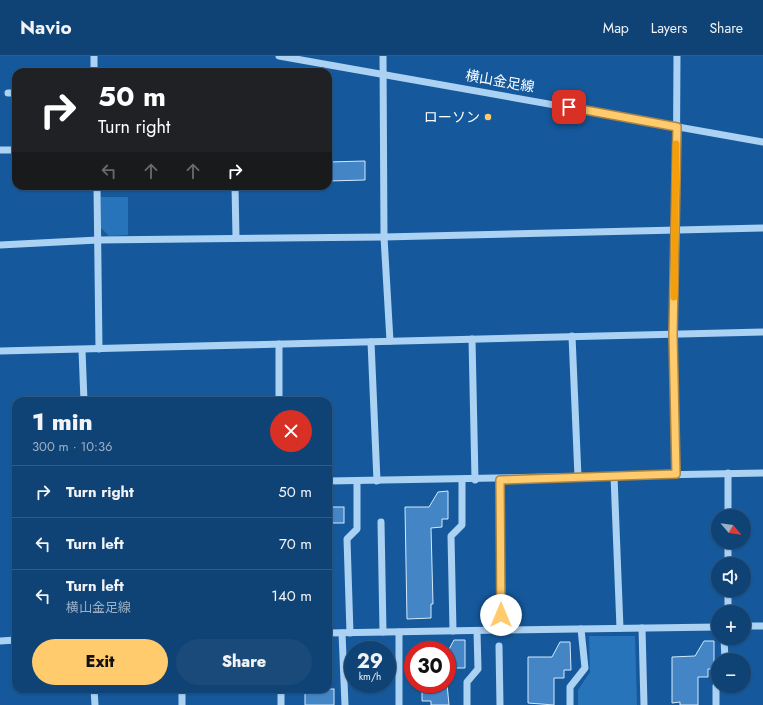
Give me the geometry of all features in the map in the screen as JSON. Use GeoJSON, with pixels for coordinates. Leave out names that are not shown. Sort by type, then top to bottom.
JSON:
{"type":"FeatureCollection","features":[{"type":"Feature","properties":{"kind":"street"},"geometry":{"type":"LineString","coordinates":[[94,56],[94,68]]}},
{"type":"Feature","properties":{"kind":"street","name":"横山金足線"},"geometry":{"type":"LineString","coordinates":[[279,56],[763,142]]}},
{"type":"Feature","properties":{"kind":"street"},"geometry":{"type":"LineString","coordinates":[[383,56],[384,237],[390,341]]}},
{"type":"Feature","properties":{"kind":"street"},"geometry":{"type":"LineString","coordinates":[[676,474],[673,334],[676,230],[675,161],[677,127],[677,56]]}},
{"type":"Feature","properties":{"kind":"street"},"geometry":{"type":"LineString","coordinates":[[0,150],[12,150]]}},
{"type":"Feature","properties":{"kind":"street"},"geometry":{"type":"LineString","coordinates":[[97,190],[100,349]]}},
{"type":"Feature","properties":{"kind":"street"},"geometry":{"type":"LineString","coordinates":[[235,190],[236,238]]}},
{"type":"Feature","properties":{"kind":"street"},"geometry":{"type":"LineString","coordinates":[[0,245],[98,240],[384,237],[763,228]]}},
{"type":"Feature","properties":{"kind":"street"},"geometry":{"type":"LineString","coordinates":[[0,351],[82,350],[472,338],[763,332]]}},
{"type":"Feature","properties":{"kind":"street"},"geometry":{"type":"LineString","coordinates":[[572,336],[578,477]]}},
{"type":"Feature","properties":{"kind":"street"},"geometry":{"type":"LineString","coordinates":[[472,338],[475,480]]}},
{"type":"Feature","properties":{"kind":"street"},"geometry":{"type":"LineString","coordinates":[[371,342],[377,481]]}},
{"type":"Feature","properties":{"kind":"street"},"geometry":{"type":"LineString","coordinates":[[279,344],[279,397]]}},
{"type":"Feature","properties":{"kind":"street"},"geometry":{"type":"LineString","coordinates":[[82,350],[84,397]]}},
{"type":"Feature","properties":{"kind":"street"},"geometry":{"type":"LineString","coordinates":[[728,473],[728,509]]}},
{"type":"Feature","properties":{"kind":"street"},"geometry":{"type":"LineString","coordinates":[[332,481],[500,480],[676,474],[763,473]]}},
{"type":"Feature","properties":{"kind":"street"},"geometry":{"type":"LineString","coordinates":[[614,476],[620,628]]}},
{"type":"Feature","properties":{"kind":"street"},"geometry":{"type":"LineString","coordinates":[[454,631],[451,536],[462,525],[462,480]]}},
{"type":"Feature","properties":{"kind":"street"},"geometry":{"type":"LineString","coordinates":[[500,480],[501,630]]}},
{"type":"Feature","properties":{"kind":"street"},"geometry":{"type":"LineString","coordinates":[[345,705],[347,539],[357,529],[357,481]]}},
{"type":"Feature","properties":{"kind":"street"},"geometry":{"type":"LineString","coordinates":[[381,522],[383,632]]}},
{"type":"Feature","properties":{"kind":"street"},"geometry":{"type":"LineString","coordinates":[[751,626],[763,626]]}},
{"type":"Feature","properties":{"kind":"street"},"geometry":{"type":"LineString","coordinates":[[332,632],[711,627]]}},
{"type":"Feature","properties":{"kind":"street"},"geometry":{"type":"LineString","coordinates":[[642,628],[644,705]]}},
{"type":"Feature","properties":{"kind":"street"},"geometry":{"type":"LineString","coordinates":[[570,705],[570,687],[585,668],[581,629]]}},
{"type":"Feature","properties":{"kind":"street"},"geometry":{"type":"LineString","coordinates":[[467,705],[467,682],[478,669],[477,631]]}},
{"type":"Feature","properties":{"kind":"street"},"geometry":{"type":"LineString","coordinates":[[399,632],[399,705]]}},
{"type":"Feature","properties":{"kind":"street"},"geometry":{"type":"LineString","coordinates":[[0,641],[12,640]]}},
{"type":"Feature","properties":{"kind":"street"},"geometry":{"type":"LineString","coordinates":[[499,646],[500,705]]}},
{"type":"Feature","properties":{"kind":"street"},"geometry":{"type":"LineString","coordinates":[[94,693],[95,705]]}},
{"type":"Feature","properties":{"kind":"street"},"geometry":{"type":"LineString","coordinates":[[182,693],[182,705]]}},
{"type":"Feature","properties":{"kind":"street"},"geometry":{"type":"LineString","coordinates":[[281,693],[281,705]]}},
{"type":"Feature","properties":{"kind":"street"},"geometry":{"type":"LineString","coordinates":[[716,693],[716,705]]}},
{"type":"Feature","properties":{"kind":"shaded area"},"geometry":{"type":"Polygon","coordinates":[[[101,197],[128,197],[128,235],[109,236],[101,228],[101,197]]]}},
{"type":"Feature","properties":{"kind":"shaded area"},"geometry":{"type":"Polygon","coordinates":[[[589,636],[635,636],[637,705],[578,705],[578,690],[590,672],[589,636]]]}},
{"type":"Feature","properties":{"kind":"building"},"geometry":{"type":"Polygon","coordinates":[[[365,161],[365,180],[332,181],[332,162],[365,161]]]}},
{"type":"Feature","properties":{"kind":"building"},"geometry":{"type":"Polygon","coordinates":[[[448,491],[448,519],[442,519],[442,527],[431,528],[433,604],[431,604],[431,618],[407,619],[405,507],[429,507],[438,492],[448,491]]]}},
{"type":"Feature","properties":{"kind":"building"},"geometry":{"type":"Polygon","coordinates":[[[332,507],[344,507],[344,523],[332,523],[332,507]]]}},
{"type":"Feature","properties":{"kind":"building"},"geometry":{"type":"Polygon","coordinates":[[[465,640],[465,668],[456,668],[456,641],[453,641],[465,640]]]}},
{"type":"Feature","properties":{"kind":"building"},"geometry":{"type":"Polygon","coordinates":[[[704,641],[711,641],[711,645],[714,645],[714,653],[711,653],[711,669],[708,669],[708,677],[698,677],[698,705],[680,705],[680,702],[672,703],[672,657],[695,656],[704,641]]]}},
{"type":"Feature","properties":{"kind":"building"},"geometry":{"type":"Polygon","coordinates":[[[560,642],[570,642],[571,670],[564,670],[564,678],[554,678],[554,705],[528,703],[528,657],[552,657],[560,642]]]}},
{"type":"Feature","properties":{"kind":"building"},"geometry":{"type":"Polygon","coordinates":[[[332,689],[334,689],[334,705],[305,705],[305,693],[332,693],[332,689]]]}},
{"type":"Feature","properties":{"kind":"building"},"geometry":{"type":"Polygon","coordinates":[[[422,693],[448,693],[449,705],[431,705],[431,701],[422,701],[422,693]]]}},
{"type":"Feature","properties":{"kind":"slow traffic"},"geometry":{"type":"LineString","coordinates":[[674,297],[676,144]]}},
{"type":"Feature","properties":{"kind":"place","name":"ローソン"},"geometry":{"type":"Point","coordinates":[488,117]}},
{"type":"Feature","properties":{"kind":"route"},"geometry":{"type":"LineString","coordinates":[[501,615],[500,480],[676,474],[673,334],[676,230],[675,161],[677,127],[569,107]]}}]}
